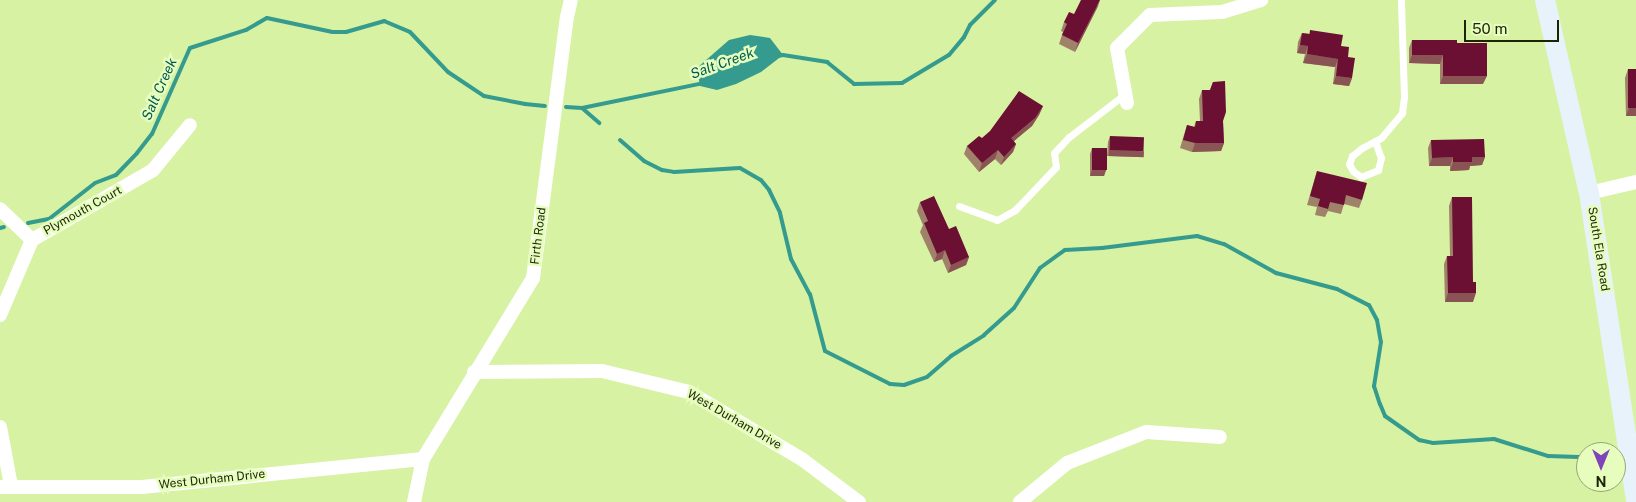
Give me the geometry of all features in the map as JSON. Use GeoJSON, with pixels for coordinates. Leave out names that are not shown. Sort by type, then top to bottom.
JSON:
{"type":"FeatureCollection","features":[{"type":"Feature","properties":{"kind":"main road","name":"South Ela Road"},"geometry":{"type":"LineString","coordinates":[[1545,0],[1589,193],[1636,501]]}},
{"type":"Feature","properties":{"kind":"street","name":"Firth Road"},"geometry":{"type":"LineString","coordinates":[[414,502],[423,459],[474,372],[533,278],[567,17],[571,0]]}},
{"type":"Feature","properties":{"kind":"street"},"geometry":{"type":"LineString","coordinates":[[1126,98],[1117,48],[1150,15],[1222,12],[1261,0]]}},
{"type":"Feature","properties":{"kind":"street","name":"Plymouth Court"},"geometry":{"type":"LineString","coordinates":[[0,315],[32,240],[154,170],[190,125]]}},
{"type":"Feature","properties":{"kind":"street"},"geometry":{"type":"LineString","coordinates":[[1589,193],[1636,182]]}},
{"type":"Feature","properties":{"kind":"street"},"geometry":{"type":"LineString","coordinates":[[0,209],[32,240]]}},
{"type":"Feature","properties":{"kind":"street","name":"West Durham Drive"},"geometry":{"type":"LineString","coordinates":[[474,372],[602,371],[689,392],[803,460],[859,502]]}},
{"type":"Feature","properties":{"kind":"street"},"geometry":{"type":"LineString","coordinates":[[0,427],[6,487]]}},
{"type":"Feature","properties":{"kind":"street"},"geometry":{"type":"LineString","coordinates":[[1020,502],[1067,463],[1146,432],[1220,437]]}},
{"type":"Feature","properties":{"kind":"street","name":"West Durham Drive"},"geometry":{"type":"LineString","coordinates":[[6,487],[142,487],[423,459]]}},
{"type":"Feature","properties":{"kind":"lane"},"geometry":{"type":"LineString","coordinates":[[1375,141],[1381,158],[1378,170],[1361,178],[1353,171],[1349,164],[1352,156],[1375,141],[1381,138],[1402,113],[1401,0]]}},
{"type":"Feature","properties":{"kind":"lane"},"geometry":{"type":"LineString","coordinates":[[959,206],[996,220],[1015,210],[1056,167],[1054,153],[1069,137],[1126,98]]}},
{"type":"Feature","properties":{"kind":"water"},"geometry":{"type":"Polygon","coordinates":[[[750,35],[770,38],[783,55],[761,72],[736,84],[717,90],[700,86],[697,68],[729,40],[750,35]]]}},
{"type":"Feature","properties":{"kind":"building"},"geometry":{"type":"Polygon","coordinates":[[[1081,0],[1100,0],[1078,43],[1062,35],[1067,24],[1064,22],[1069,12],[1074,14],[1081,0]]]}},
{"type":"Feature","properties":{"kind":"building"},"geometry":{"type":"Polygon","coordinates":[[[1310,30],[1343,35],[1341,46],[1349,47],[1348,57],[1355,58],[1352,78],[1336,76],[1338,59],[1307,54],[1308,46],[1300,45],[1302,33],[1310,34],[1310,30]]]}},
{"type":"Feature","properties":{"kind":"building"},"geometry":{"type":"Polygon","coordinates":[[[1412,40],[1457,40],[1457,43],[1487,43],[1487,76],[1443,76],[1443,55],[1412,55],[1412,40]]]}},
{"type":"Feature","properties":{"kind":"building"},"geometry":{"type":"Polygon","coordinates":[[[1628,69],[1636,69],[1636,108],[1628,108],[1628,69]]]}},
{"type":"Feature","properties":{"kind":"building"},"geometry":{"type":"Polygon","coordinates":[[[1225,81],[1224,143],[1195,143],[1183,140],[1187,125],[1195,127],[1196,121],[1203,121],[1202,90],[1210,90],[1213,82],[1225,81]]]}},
{"type":"Feature","properties":{"kind":"building"},"geometry":{"type":"Polygon","coordinates":[[[1019,91],[1043,106],[1035,118],[1011,138],[1016,144],[1004,157],[998,150],[982,163],[967,146],[979,136],[982,138],[990,131],[1019,91]]]}},
{"type":"Feature","properties":{"kind":"building"},"geometry":{"type":"Polygon","coordinates":[[[1110,136],[1144,137],[1143,151],[1110,150],[1110,136]]]}},
{"type":"Feature","properties":{"kind":"building"},"geometry":{"type":"Polygon","coordinates":[[[1484,139],[1485,157],[1472,157],[1472,162],[1453,162],[1453,157],[1432,158],[1431,140],[1484,139]]]}},
{"type":"Feature","properties":{"kind":"building"},"geometry":{"type":"Polygon","coordinates":[[[1092,148],[1107,148],[1107,170],[1092,170],[1092,148]]]}},
{"type":"Feature","properties":{"kind":"building"},"geometry":{"type":"Polygon","coordinates":[[[1317,171],[1367,183],[1362,200],[1346,195],[1344,205],[1330,202],[1328,209],[1318,206],[1320,199],[1310,196],[1317,171]]]}},
{"type":"Feature","properties":{"kind":"building"},"geometry":{"type":"Polygon","coordinates":[[[934,196],[949,229],[956,226],[969,257],[951,265],[945,250],[937,254],[924,223],[928,221],[920,202],[934,196]]]}},
{"type":"Feature","properties":{"kind":"building"},"geometry":{"type":"Polygon","coordinates":[[[1452,197],[1472,197],[1473,282],[1476,282],[1476,293],[1448,293],[1447,256],[1453,256],[1452,197]]]}},
{"type":"Feature","properties":{"kind":"waterway","name":"Salt Creek"},"geometry":{"type":"LineString","coordinates":[[778,56],[783,55],[827,62],[854,84],[902,83],[949,55],[964,37],[970,25],[995,0]]}},
{"type":"Feature","properties":{"kind":"waterway","name":"Salt Creek"},"geometry":{"type":"LineString","coordinates":[[28,223],[49,219],[95,183],[116,175],[137,153],[152,134],[190,48],[246,30],[267,18],[333,32],[346,32],[384,21],[410,32],[448,72],[484,96],[545,106]]}},
{"type":"Feature","properties":{"kind":"waterway","name":"Salt Creek"},"geometry":{"type":"LineString","coordinates":[[566,107],[582,108],[704,83]]}},
{"type":"Feature","properties":{"kind":"waterway"},"geometry":{"type":"LineString","coordinates":[[582,108],[599,123]]}},
{"type":"Feature","properties":{"kind":"waterway"},"geometry":{"type":"LineString","coordinates":[[620,140],[644,161],[662,170],[674,172],[740,168],[761,180],[769,190],[780,213],[791,259],[810,294],[825,351],[890,384],[904,385],[927,377],[951,356],[984,335],[1014,308],[1040,268],[1065,250],[1102,248],[1197,236],[1224,244],[1276,273],[1337,289],[1369,305],[1377,320],[1381,342],[1374,386],[1380,404],[1385,416],[1419,440],[1433,443],[1494,439],[1548,456],[1576,457]]}},
{"type":"Feature","properties":{"kind":"waterway","name":"Salt Creek"},"geometry":{"type":"LineString","coordinates":[[0,228],[4,227]]}}]}
